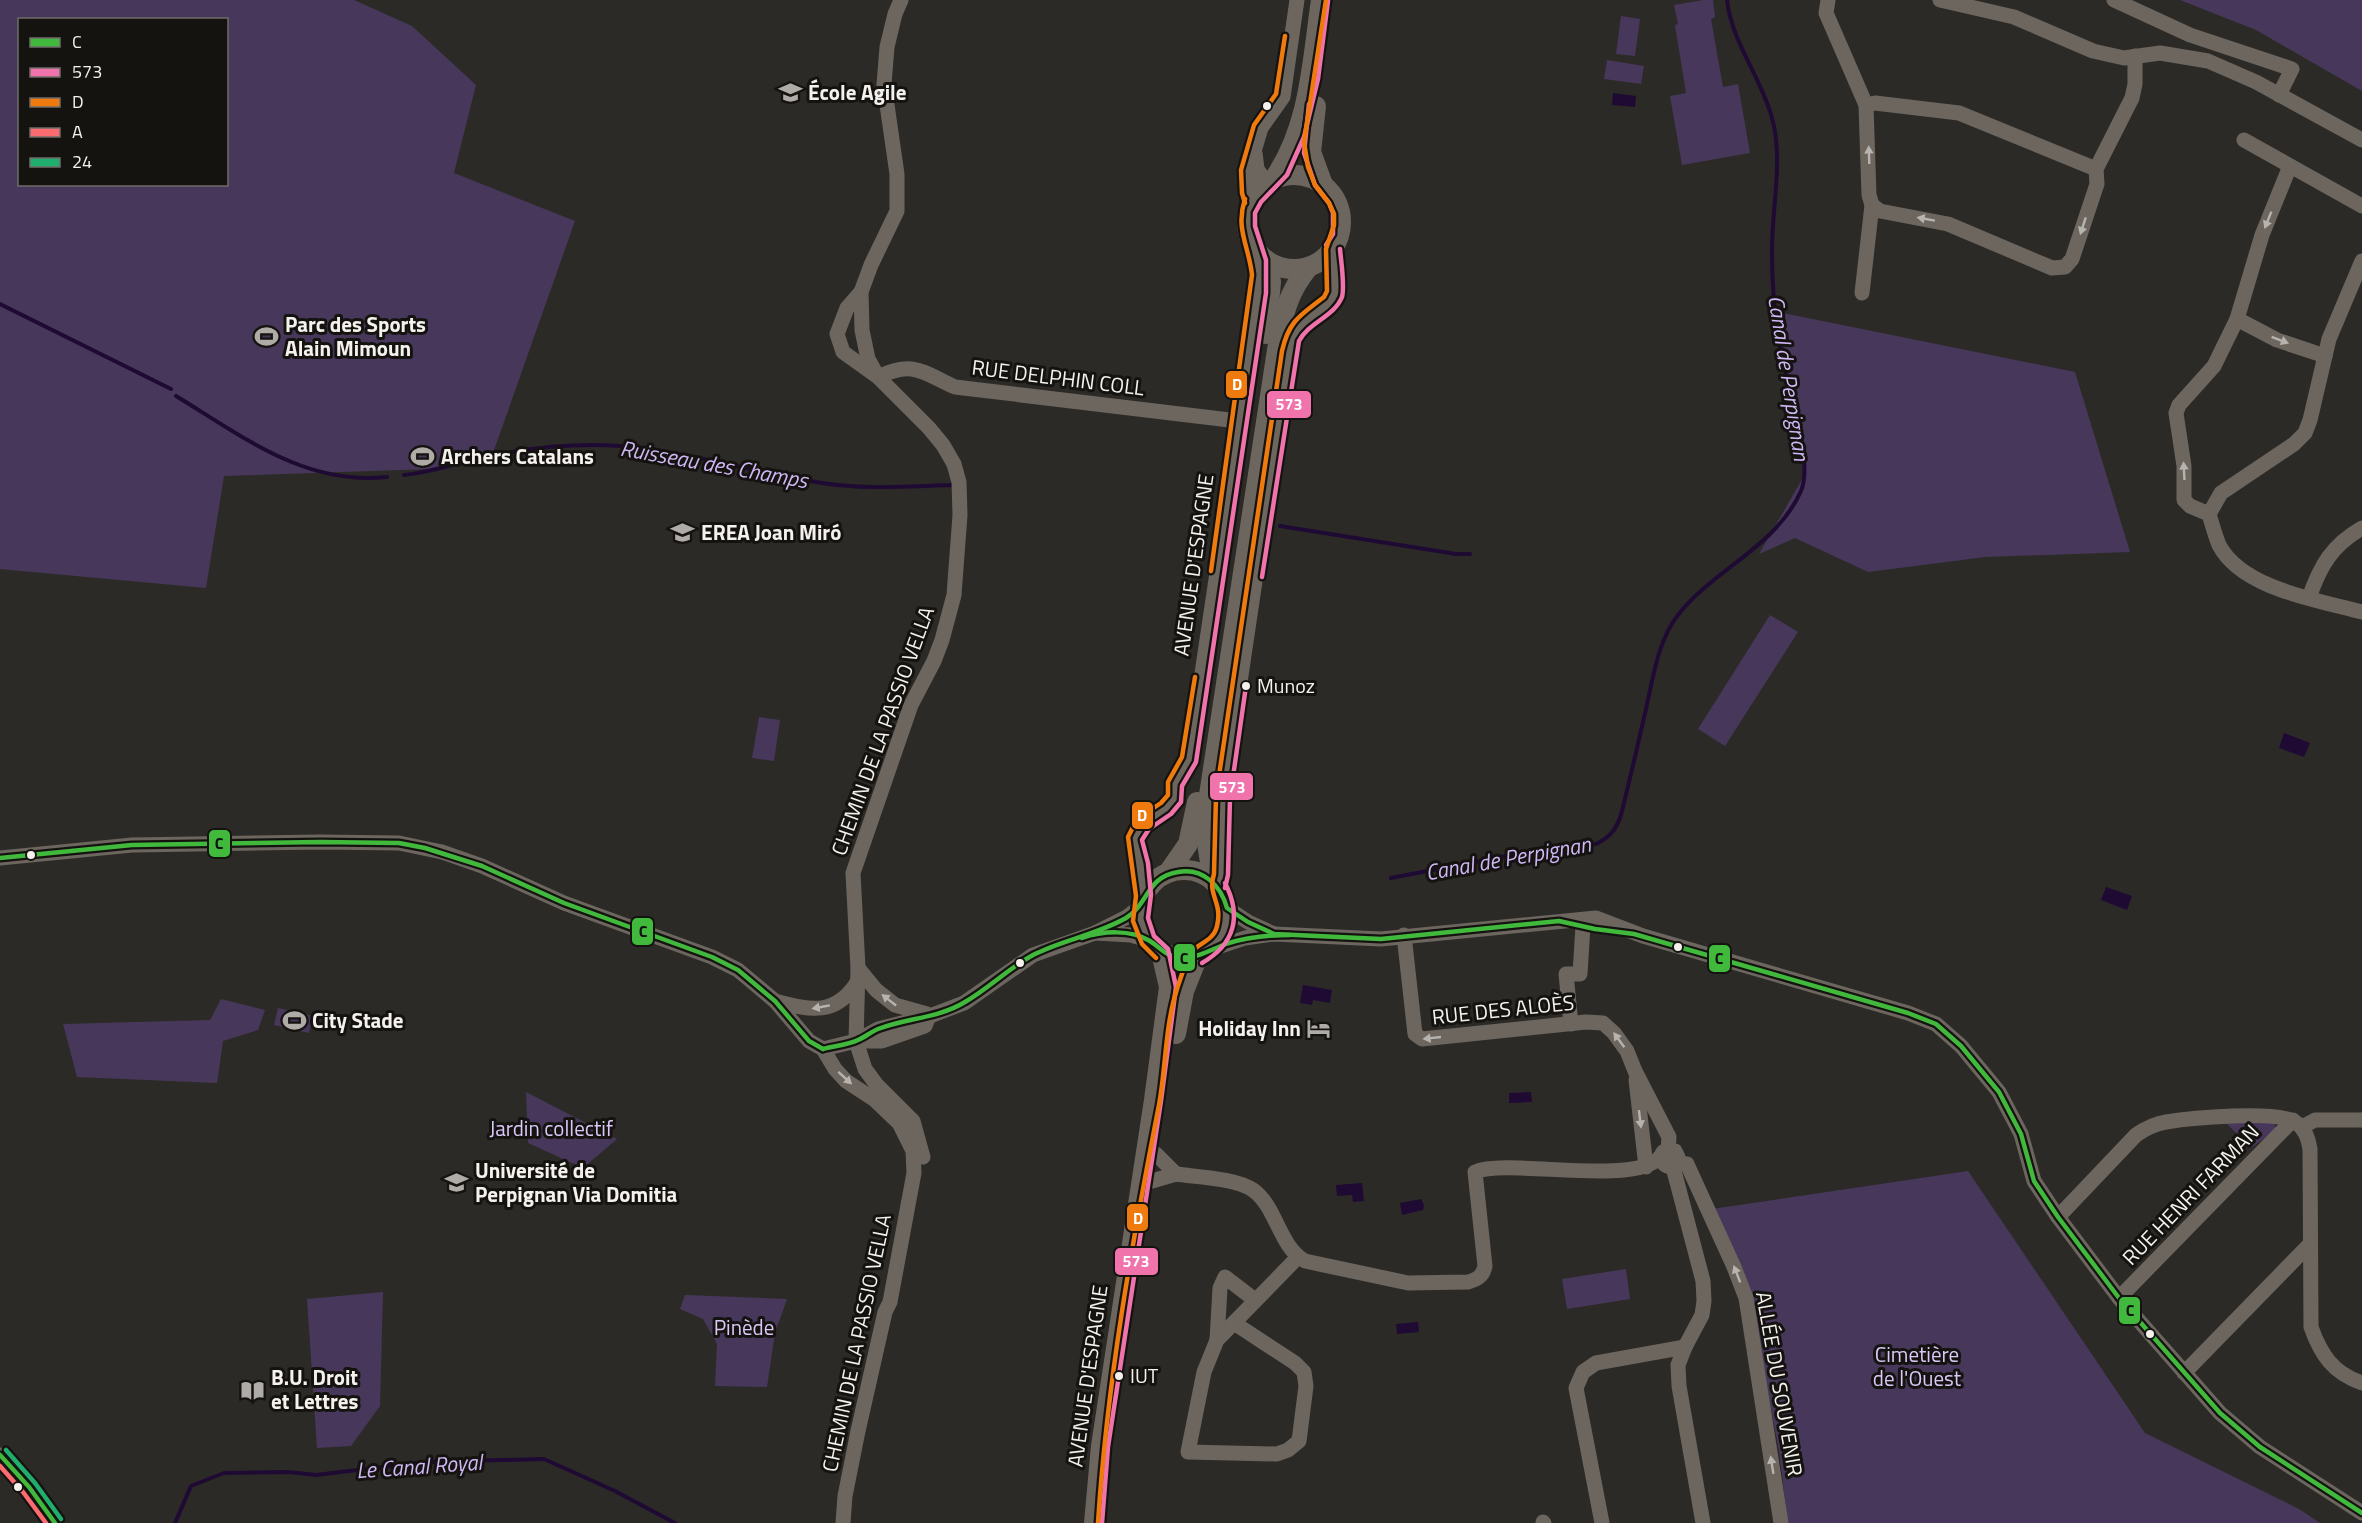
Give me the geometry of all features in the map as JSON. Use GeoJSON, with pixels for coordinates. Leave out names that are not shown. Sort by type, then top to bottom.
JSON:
{"type":"FeatureCollection","features":[{"type":"Feature","properties":{"kind":"main road"},"geometry":{"type":"LineString","coordinates":[[1321,0],[1301,124],[1290,152],[1270,182],[1252,201],[1248,212],[1247,230],[1262,256],[1284,269],[1308,268],[1323,260],[1333,249],[1340,236],[1341,212],[1336,199],[1322,182],[1311,152],[1334,0]]}},
{"type":"Feature","properties":{"kind":"main road"},"geometry":{"type":"LineString","coordinates":[[1270,182],[1286,176],[1298,175],[1322,182]]}},
{"type":"Feature","properties":{"kind":"main road","name":"AVENUE D'ESPAGNE"},"geometry":{"type":"LineString","coordinates":[[1166,874],[1188,844],[1194,825],[1270,308],[1271,282],[1262,256]]}},
{"type":"Feature","properties":{"kind":"main road"},"geometry":{"type":"LineString","coordinates":[[1215,884],[1192,871],[1180,871],[1166,874],[1149,888],[1142,902],[1140,919],[1154,946],[1179,958],[1204,953],[1224,932],[1227,908],[1215,884],[1206,837],[1207,808],[1284,311],[1292,291],[1308,268]]}},
{"type":"Feature","properties":{"kind":"main road","name":"AVENUE D'ESPAGNE"},"geometry":{"type":"LineString","coordinates":[[1094,1523],[1101,1446],[1169,987],[1154,946]]}},
{"type":"Feature","properties":{"kind":"main road","name":"AVENUE D'ESPAGNE"},"geometry":{"type":"LineString","coordinates":[[1105,1523],[1109,1463],[1146,1209],[1167,1102],[1179,1012],[1184,991],[1204,953]]}},
{"type":"Feature","properties":{"kind":"street","name":"CHEMIN DE LA PASSIO VELLA"},"geometry":{"type":"LineString","coordinates":[[901,0],[887,47],[884,84],[897,174],[897,211],[871,265],[861,292],[862,330],[868,358],[878,377],[943,445],[958,474],[960,515],[954,595],[942,640],[934,662],[911,705],[854,873],[858,975],[856,1041],[865,1069],[876,1084],[913,1121],[923,1157],[914,1173]]}},
{"type":"Feature","properties":{"kind":"street"},"geometry":{"type":"LineString","coordinates":[[1828,0],[1826,14],[1866,105],[1869,195],[1872,205],[1862,293]]}},
{"type":"Feature","properties":{"kind":"street"},"geometry":{"type":"LineString","coordinates":[[2114,0],[2190,35],[2292,69],[2279,95]]}},
{"type":"Feature","properties":{"kind":"street"},"geometry":{"type":"LineString","coordinates":[[1951,1],[2014,17],[2093,51],[2124,58],[2160,52],[2208,61],[2256,82],[2362,140]]}},
{"type":"Feature","properties":{"kind":"street"},"geometry":{"type":"LineString","coordinates":[[1252,201],[1248,171],[1261,128],[1283,97],[1299,2]]}},
{"type":"Feature","properties":{"kind":"street"},"geometry":{"type":"LineString","coordinates":[[1872,205],[1880,211],[1948,224],[2040,264],[2060,269],[2072,259],[2097,184],[2096,169],[2132,98],[2135,84],[2135,56]]}},
{"type":"Feature","properties":{"kind":"street"},"geometry":{"type":"LineString","coordinates":[[1866,105],[1875,103],[1959,113],[2096,169]]}},
{"type":"Feature","properties":{"kind":"street"},"geometry":{"type":"LineString","coordinates":[[2244,140],[2362,206]]}},
{"type":"Feature","properties":{"kind":"street"},"geometry":{"type":"LineString","coordinates":[[1254,147],[1257,169],[1270,182]]}},
{"type":"Feature","properties":{"kind":"street"},"geometry":{"type":"LineString","coordinates":[[2290,166],[2262,235],[2236,319],[2214,366],[2179,405],[2176,413],[2184,466],[2184,500],[2190,506],[2209,514],[2220,545],[2240,569],[2259,581],[2309,598],[2362,612]]}},
{"type":"Feature","properties":{"kind":"street"},"geometry":{"type":"LineString","coordinates":[[1215,884],[1221,874],[1220,850],[1225,779],[1289,352],[1298,327],[1330,302],[1335,293],[1333,249]]}},
{"type":"Feature","properties":{"kind":"street","name":"AVENUE D'ESPAGNE"},"geometry":{"type":"LineString","coordinates":[[1142,902],[1141,865],[1135,847],[1135,838],[1143,824],[1166,809],[1174,797],[1175,784],[1189,760],[1259,292],[1262,256]]}},
{"type":"Feature","properties":{"kind":"street"},"geometry":{"type":"LineString","coordinates":[[2209,514],[2221,494],[2294,444],[2305,433],[2329,339],[2362,261]]}},
{"type":"Feature","properties":{"kind":"street"},"geometry":{"type":"LineString","coordinates":[[861,292],[847,308],[837,334],[843,352],[878,377]]}},
{"type":"Feature","properties":{"kind":"street"},"geometry":{"type":"LineString","coordinates":[[2236,319],[2277,340],[2325,356]]}},
{"type":"Feature","properties":{"kind":"street","name":"RUE DELPHIN COLL"},"geometry":{"type":"LineString","coordinates":[[878,377],[897,368],[913,368],[955,387],[1239,421]]}},
{"type":"Feature","properties":{"kind":"street"},"geometry":{"type":"LineString","coordinates":[[2309,598],[2317,574],[2329,553],[2362,528]]}},
{"type":"Feature","properties":{"kind":"street","name":"CHEMIN DE LA PASSIO VELLA"},"geometry":{"type":"LineString","coordinates":[[0,858],[132,845],[399,843],[442,852],[482,866],[564,903],[712,957],[738,970],[775,1001],[809,1041],[823,1049],[835,1069],[846,1081],[875,1100],[899,1123],[913,1151],[914,1173],[890,1302],[885,1312],[858,1431],[845,1496],[843,1523]]}},
{"type":"Feature","properties":{"kind":"street"},"geometry":{"type":"LineString","coordinates":[[1141,865],[1166,874]]}},
{"type":"Feature","properties":{"kind":"street"},"geometry":{"type":"LineString","coordinates":[[775,1001],[802,1008],[828,1007],[848,996],[858,975],[895,1005],[930,1016],[964,1003],[1033,955],[1095,933],[1127,917],[1142,902]]}},
{"type":"Feature","properties":{"kind":"street"},"geometry":{"type":"LineString","coordinates":[[1227,908],[1248,922],[1274,934]]}},
{"type":"Feature","properties":{"kind":"street"},"geometry":{"type":"LineString","coordinates":[[1204,953],[1245,938],[1274,934],[1381,939],[1596,918],[1634,934],[1908,1013],[1936,1024],[1961,1046],[1999,1092],[2021,1134],[2034,1181],[2119,1298],[2220,1413],[2260,1447],[2362,1513]]}},
{"type":"Feature","properties":{"kind":"street"},"geometry":{"type":"LineString","coordinates":[[1559,921],[1634,934]]}},
{"type":"Feature","properties":{"kind":"street"},"geometry":{"type":"LineString","coordinates":[[1571,1024],[1566,974],[1580,974],[1583,926]]}},
{"type":"Feature","properties":{"kind":"street"},"geometry":{"type":"LineString","coordinates":[[1095,933],[1131,935],[1154,946]]}},
{"type":"Feature","properties":{"kind":"street","name":"RUE DES ALOÈS"},"geometry":{"type":"LineString","coordinates":[[1404,935],[1415,1034],[1422,1039],[1571,1024],[1603,1023],[1614,1033],[1627,1051],[1669,1137],[1670,1159],[1703,1281],[1702,1315],[1678,1365],[1678,1386],[1703,1523]]}},
{"type":"Feature","properties":{"kind":"street"},"geometry":{"type":"LineString","coordinates":[[823,1049],[856,1041],[882,1041],[925,1026],[930,1016]]}},
{"type":"Feature","properties":{"kind":"street","name":"RUE DES ALOÈS"},"geometry":{"type":"LineString","coordinates":[[1635,1071],[1646,1167]]}},
{"type":"Feature","properties":{"kind":"street"},"geometry":{"type":"LineString","coordinates":[[2058,1217],[2136,1135],[2148,1127],[2165,1122],[2271,1115],[2297,1123],[2315,1120],[2362,1120]]}},
{"type":"Feature","properties":{"kind":"street"},"geometry":{"type":"LineString","coordinates":[[2297,1123],[2307,1136],[2310,1149],[2311,1327],[2319,1349],[2330,1364],[2346,1377],[2362,1383]]}},
{"type":"Feature","properties":{"kind":"street","name":"RUE HENRI FARMAN"},"geometry":{"type":"LineString","coordinates":[[2119,1298],[2297,1123]]}},
{"type":"Feature","properties":{"kind":"street"},"geometry":{"type":"LineString","coordinates":[[1156,1154],[1176,1174]]}},
{"type":"Feature","properties":{"kind":"street"},"geometry":{"type":"LineString","coordinates":[[1152,1180],[1176,1174],[1234,1183],[1253,1190],[1265,1203],[1298,1257],[1305,1261],[1408,1283],[1468,1282],[1478,1279],[1484,1272],[1485,1266],[1475,1172],[1484,1168],[1498,1167],[1572,1172],[1646,1167],[1670,1159]]}},
{"type":"Feature","properties":{"kind":"street","name":"ALLÉE DU SOUVENIR"},"geometry":{"type":"LineString","coordinates":[[1670,1159],[1687,1164],[1746,1298],[1780,1523]]}},
{"type":"Feature","properties":{"kind":"street"},"geometry":{"type":"LineString","coordinates":[[2184,1372],[2310,1244]]}},
{"type":"Feature","properties":{"kind":"street"},"geometry":{"type":"LineString","coordinates":[[1217,1340],[1298,1257]]}},
{"type":"Feature","properties":{"kind":"street"},"geometry":{"type":"LineString","coordinates":[[1233,1323],[1304,1372],[1306,1386],[1299,1441],[1288,1450],[1277,1454],[1188,1452],[1204,1372],[1217,1340],[1220,1288],[1225,1277],[1254,1300]]}},
{"type":"Feature","properties":{"kind":"street"},"geometry":{"type":"LineString","coordinates":[[1602,1523],[1576,1388],[1583,1372],[1596,1363],[1685,1347]]}},
{"type":"Feature","properties":{"kind":"street"},"geometry":{"type":"LineString","coordinates":[[0,1455],[29,1487],[55,1523]]}},
{"type":"Feature","properties":{"kind":"green space","name":"Parc des Sports Alain Mimoun"},"geometry":{"type":"Polygon","coordinates":[[[0,0],[354,0],[412,26],[476,85],[454,173],[575,221],[493,453],[431,469],[224,476],[206,588],[0,569],[0,0]]]}},
{"type":"Feature","properties":{"kind":"green space"},"geometry":{"type":"Polygon","coordinates":[[[1713,0],[1715,17],[1711,19],[1723,87],[1738,84],[1750,153],[1682,165],[1670,96],[1686,93],[1674,5],[1713,0]]]}},
{"type":"Feature","properties":{"kind":"green space"},"geometry":{"type":"Polygon","coordinates":[[[2180,0],[2362,0],[2362,91],[2256,30],[2180,0]]]}},
{"type":"Feature","properties":{"kind":"green space"},"geometry":{"type":"Polygon","coordinates":[[[1621,16],[1640,19],[1635,56],[1616,54],[1621,16]]]}},
{"type":"Feature","properties":{"kind":"green space"},"geometry":{"type":"Polygon","coordinates":[[[1607,60],[1644,66],[1641,84],[1604,79],[1607,60]]]}},
{"type":"Feature","properties":{"kind":"green space"},"geometry":{"type":"Polygon","coordinates":[[[1778,312],[2075,372],[2130,552],[1985,557],[1868,572],[1795,538],[1759,554],[1804,476],[1778,312]]]}},
{"type":"Feature","properties":{"kind":"green space"},"geometry":{"type":"Polygon","coordinates":[[[1770,615],[1798,632],[1725,746],[1698,729],[1770,615]]]}},
{"type":"Feature","properties":{"kind":"green space"},"geometry":{"type":"Polygon","coordinates":[[[759,717],[780,720],[774,761],[752,758],[759,717]]]}},
{"type":"Feature","properties":{"kind":"green space"},"geometry":{"type":"Polygon","coordinates":[[[221,999],[265,1010],[258,1030],[223,1041],[217,1083],[77,1077],[63,1024],[210,1020],[221,999]]]}},
{"type":"Feature","properties":{"kind":"green space","name":"City Stade"},"geometry":{"type":"Polygon","coordinates":[[[278,1008],[313,1016],[309,1033],[274,1025],[278,1008]]]}},
{"type":"Feature","properties":{"kind":"green space","name":"Jardin collectif"},"geometry":{"type":"Polygon","coordinates":[[[526,1092],[617,1139],[583,1168],[528,1143],[526,1092]]]}},
{"type":"Feature","properties":{"kind":"green space"},"geometry":{"type":"Polygon","coordinates":[[[2270,1118],[2277,1129],[2251,1148],[2226,1123],[2270,1118]]]}},
{"type":"Feature","properties":{"kind":"green space","name":"Cimetière de l'Ouest"},"geometry":{"type":"Polygon","coordinates":[[[1968,1171],[2145,1433],[2299,1509],[2320,1523],[1788,1523],[1779,1451],[1750,1297],[1712,1209],[1968,1171]]]}},
{"type":"Feature","properties":{"kind":"green space"},"geometry":{"type":"Polygon","coordinates":[[[1626,1269],[1630,1299],[1567,1309],[1562,1279],[1626,1269]]]}},
{"type":"Feature","properties":{"kind":"green space"},"geometry":{"type":"Polygon","coordinates":[[[383,1292],[380,1406],[351,1446],[317,1448],[307,1299],[383,1292]]]}},
{"type":"Feature","properties":{"kind":"green space","name":"Pinède"},"geometry":{"type":"Polygon","coordinates":[[[685,1295],[787,1299],[775,1333],[767,1387],[715,1386],[717,1344],[703,1319],[680,1309],[685,1295]]]}},
{"type":"Feature","properties":{"kind":"shaded area"},"geometry":{"type":"Polygon","coordinates":[[[1613,93],[1636,96],[1635,107],[1612,105],[1613,93]]]}},
{"type":"Feature","properties":{"kind":"shaded area"},"geometry":{"type":"Polygon","coordinates":[[[2284,733],[2310,743],[2304,757],[2279,748],[2284,733]]]}},
{"type":"Feature","properties":{"kind":"shaded area"},"geometry":{"type":"Polygon","coordinates":[[[2106,887],[2132,896],[2127,910],[2101,900],[2106,887]]]}},
{"type":"Feature","properties":{"kind":"shaded area"},"geometry":{"type":"Polygon","coordinates":[[[1303,985],[1332,990],[1330,1003],[1313,1000],[1312,1005],[1300,1003],[1303,985]]]}},
{"type":"Feature","properties":{"kind":"shaded area"},"geometry":{"type":"Polygon","coordinates":[[[1531,1092],[1532,1102],[1509,1103],[1509,1093],[1531,1092]]]}},
{"type":"Feature","properties":{"kind":"shaded area"},"geometry":{"type":"Polygon","coordinates":[[[1362,1183],[1364,1201],[1353,1202],[1352,1195],[1337,1196],[1336,1185],[1362,1183]]]}},
{"type":"Feature","properties":{"kind":"shaded area"},"geometry":{"type":"Polygon","coordinates":[[[1421,1199],[1424,1205],[1423,1210],[1402,1215],[1400,1203],[1421,1199]]]}},
{"type":"Feature","properties":{"kind":"shaded area"},"geometry":{"type":"Polygon","coordinates":[[[1418,1322],[1419,1332],[1397,1334],[1396,1324],[1418,1322]]]}},
{"type":"Feature","properties":{"kind":"waterway","name":"Canal de Perpignan"},"geometry":{"type":"LineString","coordinates":[[1391,878],[1506,856],[1596,844],[1609,836],[1621,815],[1657,660],[1671,625],[1709,584],[1761,543],[1776,528],[1790,511],[1801,491],[1804,478],[1802,443],[1781,353],[1773,291],[1772,237],[1777,168],[1775,134],[1767,103],[1735,31],[1727,0]]}},
{"type":"Feature","properties":{"kind":"waterway","name":"Ruisseau des Champs"},"geometry":{"type":"LineString","coordinates":[[0,304],[171,389]]}},
{"type":"Feature","properties":{"kind":"waterway","name":"Ruisseau des Champs"},"geometry":{"type":"LineString","coordinates":[[176,396],[250,442],[302,466],[329,474],[357,478],[387,477]]}},
{"type":"Feature","properties":{"kind":"waterway","name":"Ruisseau des Champs"},"geometry":{"type":"LineString","coordinates":[[404,475],[518,451],[603,445],[671,452],[797,479],[838,485],[888,487],[954,485]]}},
{"type":"Feature","properties":{"kind":"waterway","name":"Ruisseau des Champs"},"geometry":{"type":"LineString","coordinates":[[1280,526],[1456,554],[1470,554]]}},
{"type":"Feature","properties":{"kind":"waterway","name":"Le Canal Royal"},"geometry":{"type":"LineString","coordinates":[[175,1523],[191,1486],[224,1473],[288,1472],[316,1475],[425,1462],[544,1459],[615,1491],[675,1523]]}},
{"type":"Feature","properties":{"kind":"transit line","name":"D"},"geometry":{"type":"LineString","coordinates":[[1098,1523],[1114,1365],[1130,1261],[1159,1105],[1170,1017],[1188,958],[1192,951],[1213,935],[1217,926],[1218,911],[1212,888],[1216,796],[1282,351],[1292,325],[1324,297],[1327,291],[1326,249],[1334,225],[1334,214],[1329,203],[1315,185],[1308,167],[1304,142],[1326,0]]}},
{"type":"Feature","properties":{"kind":"transit line","name":"573"},"geometry":{"type":"LineString","coordinates":[[1102,1523],[1108,1447],[1161,1101],[1176,987],[1168,949],[1154,936],[1148,918],[1151,895],[1148,863],[1142,840],[1149,829],[1171,814],[1181,802],[1182,786],[1196,762],[1266,293],[1266,260],[1255,226],[1255,213],[1261,202],[1287,175],[1304,137],[1318,79],[1328,1]]}},
{"type":"Feature","properties":{"kind":"transit line","name":"D"},"geometry":{"type":"LineString","coordinates":[[1245,203],[1241,170],[1254,125],[1276,94],[1285,36]]}},
{"type":"Feature","properties":{"kind":"transit line","name":"573"},"geometry":{"type":"LineString","coordinates":[[1309,104],[1304,153],[1315,185],[1329,203],[1333,213],[1333,234],[1326,245]]}},
{"type":"Feature","properties":{"kind":"transit line","name":"D"},"geometry":{"type":"LineString","coordinates":[[1211,571],[1252,275],[1241,219],[1245,199]]}},
{"type":"Feature","properties":{"kind":"transit line","name":"573"},"geometry":{"type":"LineString","coordinates":[[1262,577],[1299,341],[1303,334],[1333,310],[1342,297],[1340,249]]}},
{"type":"Feature","properties":{"kind":"transit line","name":"D"},"geometry":{"type":"LineString","coordinates":[[1156,958],[1142,944],[1133,921],[1136,896],[1128,837],[1137,819],[1161,803],[1168,795],[1168,782],[1182,757],[1195,677]]}},
{"type":"Feature","properties":{"kind":"transit line","name":"573"},"geometry":{"type":"LineString","coordinates":[[1225,888],[1228,875],[1230,798],[1246,686]]}},
{"type":"Feature","properties":{"kind":"transit line","name":"C"},"geometry":{"type":"LineString","coordinates":[[0,858],[132,845],[320,842],[399,843],[425,848],[482,866],[564,903],[712,957],[738,970],[775,1001],[809,1041],[823,1049]]}},
{"type":"Feature","properties":{"kind":"transit line","name":"C"},"geometry":{"type":"LineString","coordinates":[[823,1049],[854,1042],[889,1025],[934,1015],[955,1007],[1033,955],[1126,918],[1134,912],[1160,879],[1187,871],[1203,875],[1210,880],[1220,892],[1227,908],[1248,922],[1274,934],[1381,939],[1559,921],[1634,934],[1908,1013],[1936,1024],[1961,1046],[1999,1092],[2021,1134],[2034,1181],[2058,1217],[2119,1298],[2220,1413],[2260,1447],[2362,1513]]}},
{"type":"Feature","properties":{"kind":"transit line","name":"573"},"geometry":{"type":"LineString","coordinates":[[1202,963],[1222,947],[1232,928],[1233,907],[1225,883]]}},
{"type":"Feature","properties":{"kind":"transit line","name":"C"},"geometry":{"type":"LineString","coordinates":[[1082,938],[1107,933],[1134,934],[1177,958],[1188,958],[1242,940],[1290,935]]}},
{"type":"Feature","properties":{"kind":"transit line","name":"24"},"geometry":{"type":"LineString","coordinates":[[6,1450],[35,1483],[61,1519]]}},
{"type":"Feature","properties":{"kind":"transit line","name":"C"},"geometry":{"type":"LineString","coordinates":[[0,1455],[29,1487],[55,1523]]}},
{"type":"Feature","properties":{"kind":"transit line","name":"A"},"geometry":{"type":"LineString","coordinates":[[0,1466],[46,1523]]}},
{"type":"Feature","properties":{"kind":"place","name":"École Agile"},"geometry":{"type":"Point","coordinates":[790,93]}},
{"type":"Feature","properties":{"kind":"place","name":"Parc des Sports Alain Mimoun"},"geometry":{"type":"Point","coordinates":[267,337]}},
{"type":"Feature","properties":{"kind":"place","name":"Archers Catalans"},"geometry":{"type":"Point","coordinates":[423,457]}},
{"type":"Feature","properties":{"kind":"place","name":"EREA Joan Miró"},"geometry":{"type":"Point","coordinates":[683,533]}},
{"type":"Feature","properties":{"kind":"place","name":"Munoz"},"geometry":{"type":"Point","coordinates":[1246,686]}},
{"type":"Feature","properties":{"kind":"place","name":"City Stade"},"geometry":{"type":"Point","coordinates":[294,1021]}},
{"type":"Feature","properties":{"kind":"place","name":"Holiday Inn"},"geometry":{"type":"Point","coordinates":[1319,1029]}},
{"type":"Feature","properties":{"kind":"place","name":"Université de Perpignan Via Domitia"},"geometry":{"type":"Point","coordinates":[457,1183]}},
{"type":"Feature","properties":{"kind":"place","name":"IUT"},"geometry":{"type":"Point","coordinates":[1119,1376]}},
{"type":"Feature","properties":{"kind":"place","name":"B.U. Droit et Lettres"},"geometry":{"type":"Point","coordinates":[253,1390]}}]}
